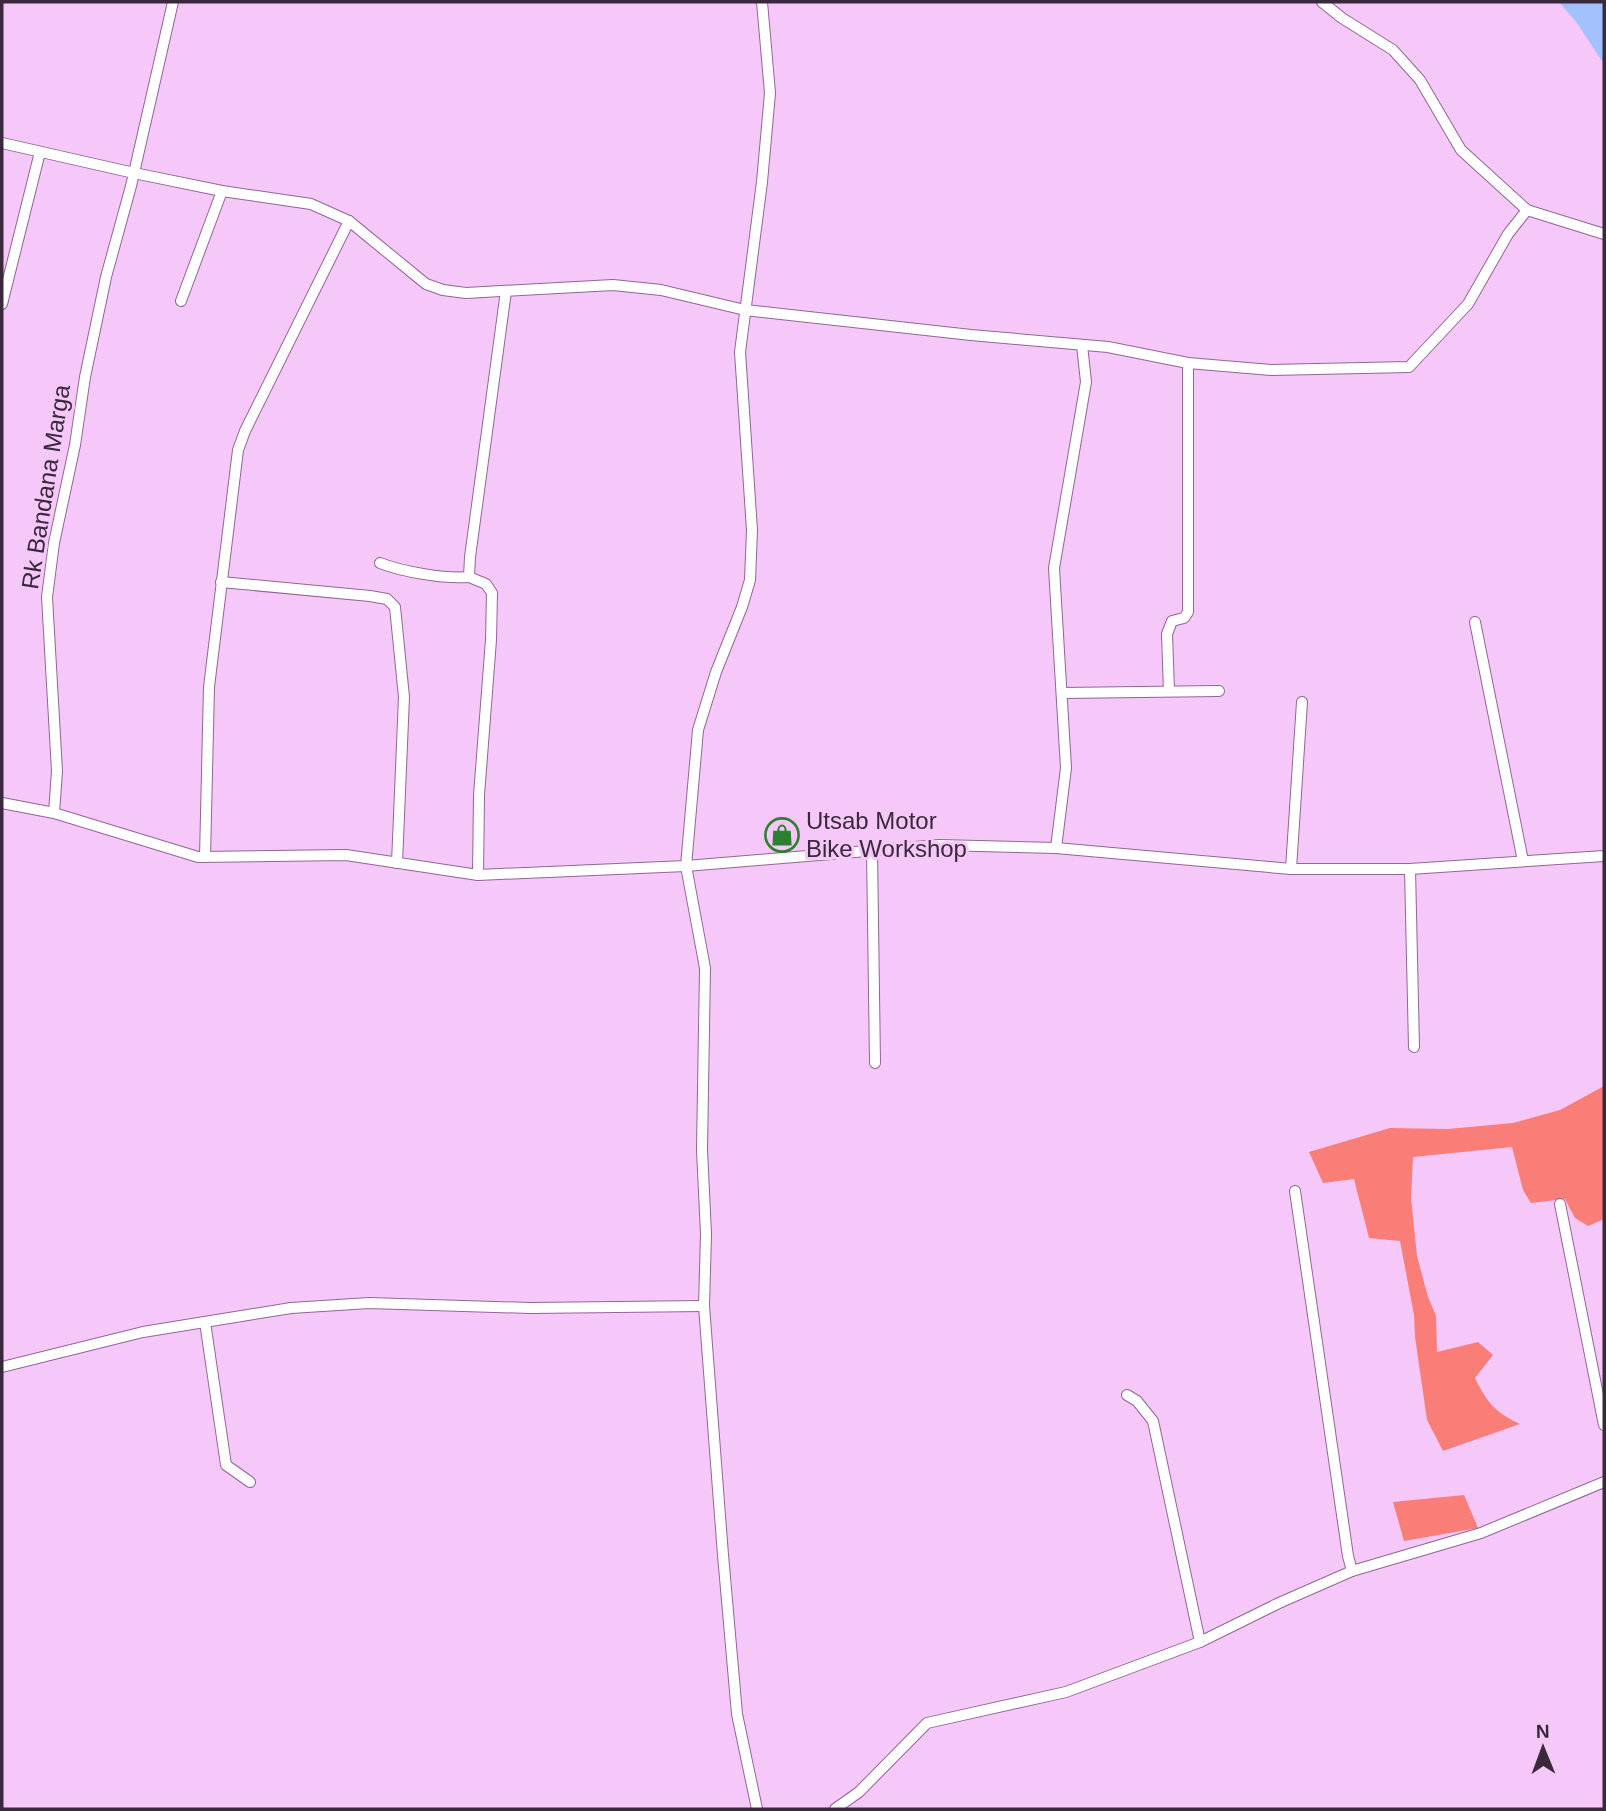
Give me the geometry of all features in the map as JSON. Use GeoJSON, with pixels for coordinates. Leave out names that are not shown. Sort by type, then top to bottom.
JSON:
{"type":"FeatureCollection","features":[{"type":"Feature","properties":{"kind":"street","name":"Rk Bandana Marga"},"geometry":{"type":"LineString","coordinates":[[54,813],[57,771],[47,597],[57,522],[75,445],[106,277],[134,173],[173,2]]}},
{"type":"Feature","properties":{"kind":"street"},"geometry":{"type":"LineString","coordinates":[[757,1809],[737,1714],[705,1306],[706,1234],[702,1150],[705,968],[686,866],[698,730],[750,580],[752,530],[740,352],[762,182],[770,93],[762,2]]}},
{"type":"Feature","properties":{"kind":"street"},"geometry":{"type":"LineString","coordinates":[[1322,2],[1393,50],[1420,80],[1461,150],[1527,210],[1604,234]]}},
{"type":"Feature","properties":{"kind":"street"},"geometry":{"type":"LineString","coordinates":[[2,147],[40,152],[222,191],[311,204],[349,221],[426,284],[443,290],[466,293],[613,285],[661,290],[745,310],[1108,347],[1188,363],[1271,370],[1409,368],[1468,304],[1508,234],[1527,210]]}},
{"type":"Feature","properties":{"kind":"street"},"geometry":{"type":"LineString","coordinates":[[2,304],[40,152]]}},
{"type":"Feature","properties":{"kind":"street"},"geometry":{"type":"LineString","coordinates":[[181,301],[222,191]]}},
{"type":"Feature","properties":{"kind":"street"},"geometry":{"type":"LineString","coordinates":[[205,856],[209,687],[238,450],[349,221]]}},
{"type":"Feature","properties":{"kind":"street"},"geometry":{"type":"LineString","coordinates":[[470,577],[470,557],[506,291]]}},
{"type":"Feature","properties":{"kind":"street"},"geometry":{"type":"LineString","coordinates":[[1056,848],[1066,768],[1054,568],[1086,382],[1082,345]]}},
{"type":"Feature","properties":{"kind":"street"},"geometry":{"type":"LineString","coordinates":[[1169,691],[1167,634],[1172,621],[1184,618],[1188,612],[1188,363]]}},
{"type":"Feature","properties":{"kind":"street"},"geometry":{"type":"LineString","coordinates":[[380,563],[393,568],[451,578],[470,577],[486,584],[492,593],[479,795],[478,874]]}},
{"type":"Feature","properties":{"kind":"street"},"geometry":{"type":"LineString","coordinates":[[221,582],[370,596],[387,599],[395,607],[404,697],[397,863]]}},
{"type":"Feature","properties":{"kind":"street"},"geometry":{"type":"LineString","coordinates":[[1475,622],[1523,862]]}},
{"type":"Feature","properties":{"kind":"street"},"geometry":{"type":"LineString","coordinates":[[1062,693],[1219,691]]}},
{"type":"Feature","properties":{"kind":"street"},"geometry":{"type":"LineString","coordinates":[[1291,869],[1302,702]]}},
{"type":"Feature","properties":{"kind":"street"},"geometry":{"type":"LineString","coordinates":[[2,803],[54,813],[198,857],[346,855],[478,874],[686,866],[939,845],[1056,848],[1291,869],[1410,869],[1604,856]]}},
{"type":"Feature","properties":{"kind":"street"},"geometry":{"type":"LineString","coordinates":[[873,850],[876,1063]]}},
{"type":"Feature","properties":{"kind":"street"},"geometry":{"type":"LineString","coordinates":[[1410,869],[1414,1047]]}},
{"type":"Feature","properties":{"kind":"street"},"geometry":{"type":"LineString","coordinates":[[1295,1191],[1352,1571]]}},
{"type":"Feature","properties":{"kind":"street"},"geometry":{"type":"LineString","coordinates":[[1560,1204],[1604,1425]]}},
{"type":"Feature","properties":{"kind":"street"},"geometry":{"type":"LineString","coordinates":[[2,1367],[143,1332],[291,1308],[369,1303],[530,1308],[705,1306]]}},
{"type":"Feature","properties":{"kind":"street"},"geometry":{"type":"LineString","coordinates":[[205,1322],[226,1465],[250,1482]]}},
{"type":"Feature","properties":{"kind":"street"},"geometry":{"type":"LineString","coordinates":[[1127,1395],[1138,1401],[1153,1420],[1200,1642]]}},
{"type":"Feature","properties":{"kind":"street"},"geometry":{"type":"LineString","coordinates":[[835,1809],[859,1792],[927,1723],[1066,1692],[1200,1642],[1279,1602],[1352,1571],[1480,1533],[1604,1482]]}},
{"type":"Feature","properties":{"kind":"shaded area"},"geometry":{"type":"Polygon","coordinates":[[[1604,1086],[1604,1219],[1588,1226],[1575,1218],[1565,1199],[1531,1203],[1523,1190],[1512,1147],[1413,1157],[1411,1198],[1417,1256],[1436,1316],[1437,1352],[1478,1342],[1493,1355],[1475,1378],[1493,1406],[1520,1424],[1443,1451],[1427,1420],[1414,1315],[1400,1241],[1369,1238],[1354,1179],[1323,1183],[1309,1152],[1390,1128],[1448,1129],[1513,1123],[1560,1110],[1604,1086]]]}},
{"type":"Feature","properties":{"kind":"shaded area"},"geometry":{"type":"Polygon","coordinates":[[[1464,1495],[1478,1528],[1404,1541],[1393,1502],[1464,1495]]]}},
{"type":"Feature","properties":{"kind":"water"},"geometry":{"type":"Polygon","coordinates":[[[1559,2],[1604,2],[1604,64],[1577,23],[1559,2]]]}},
{"type":"Feature","properties":{"kind":"place","name":"Utsab Motor Bike Workshop"},"geometry":{"type":"Point","coordinates":[782,835]}}]}
